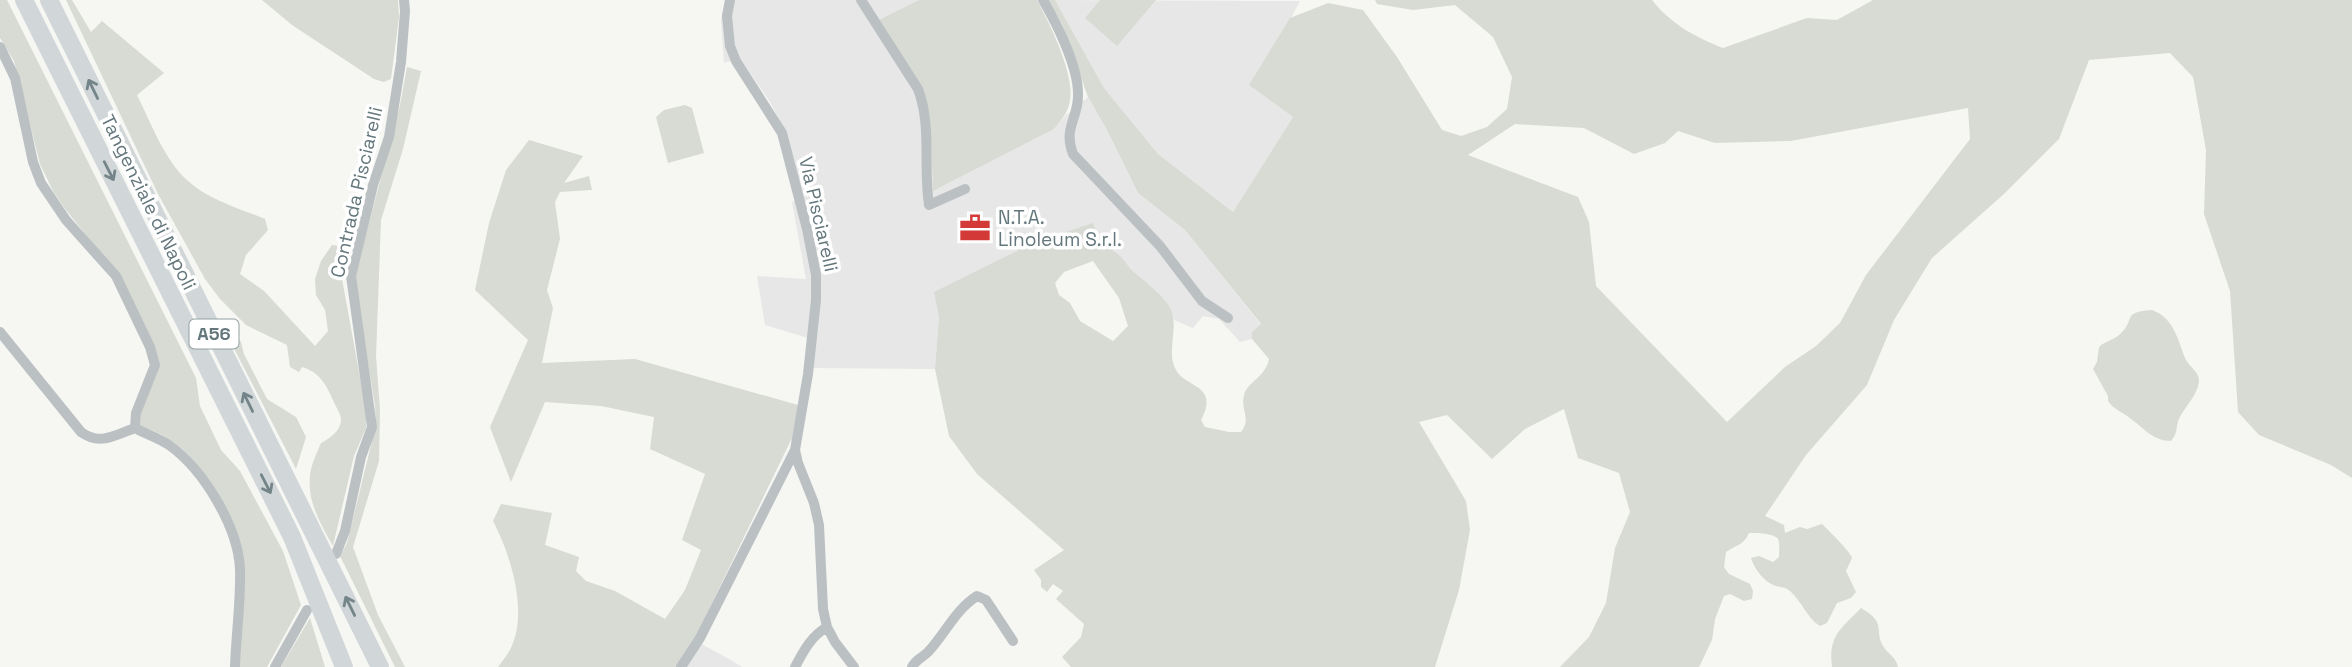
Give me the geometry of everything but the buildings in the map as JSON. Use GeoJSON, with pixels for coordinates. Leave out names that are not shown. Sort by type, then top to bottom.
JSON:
{"type":"FeatureCollection","features":[{"type":"Feature","properties":{"kind":"highway","name":"Tangenziale di Napoli"},"geometry":{"type":"LineString","coordinates":[[24,0],[292,537],[341,664]]}},
{"type":"Feature","properties":{"kind":"highway","name":"Tangenziale di Napoli"},"geometry":{"type":"LineString","coordinates":[[49,0],[380,667]]}},
{"type":"Feature","properties":{"kind":"street","name":"Contrada Pisciarelli"},"geometry":{"type":"LineString","coordinates":[[336,554],[345,531],[361,457],[372,427],[351,276],[373,185],[389,137],[401,62],[404,0]]}},
{"type":"Feature","properties":{"kind":"street","name":"Via Pisciarelli"},"geometry":{"type":"LineString","coordinates":[[681,667],[700,638],[795,450],[808,374],[816,300],[816,275],[807,229],[782,133],[736,61],[730,46],[727,16],[730,0]]}},
{"type":"Feature","properties":{"kind":"street"},"geometry":{"type":"LineString","coordinates":[[861,0],[918,89],[922,100],[926,124],[926,186],[929,205],[965,189]]}},
{"type":"Feature","properties":{"kind":"street"},"geometry":{"type":"LineString","coordinates":[[1043,0],[1058,24],[1077,83],[1078,102],[1068,137],[1073,154],[1160,246],[1202,301],[1228,318]]}},
{"type":"Feature","properties":{"kind":"street"},"geometry":{"type":"LineString","coordinates":[[0,47],[15,78],[33,162],[41,183],[65,220],[116,276],[150,346],[155,365],[136,413],[135,428]]}},
{"type":"Feature","properties":{"kind":"street"},"geometry":{"type":"LineString","coordinates":[[0,332],[81,432],[90,439],[103,440],[135,428],[168,444],[188,461],[220,506],[237,547],[240,570],[235,667]]}},
{"type":"Feature","properties":{"kind":"street","name":"Via Pisciarelli"},"geometry":{"type":"LineString","coordinates":[[795,450],[819,525],[823,609],[827,627],[854,667]]}},
{"type":"Feature","properties":{"kind":"street"},"geometry":{"type":"LineString","coordinates":[[912,667],[915,661],[928,652],[948,624],[977,596],[986,600],[1013,641]]}},
{"type":"Feature","properties":{"kind":"street"},"geometry":{"type":"LineString","coordinates":[[275,667],[307,610]]}},
{"type":"Feature","properties":{"kind":"street"},"geometry":{"type":"LineString","coordinates":[[795,667],[807,646],[827,627]]}},
{"type":"Feature","properties":{"kind":"shaded area"},"geometry":{"type":"Polygon","coordinates":[[[0,0],[7,0],[196,378],[200,406],[221,450],[240,471],[283,551],[301,605],[267,667],[239,667],[243,565],[236,531],[219,494],[208,477],[182,449],[166,437],[140,425],[141,413],[159,363],[153,343],[124,282],[66,210],[40,164],[14,61],[0,38],[0,0]]]}},
{"type":"Feature","properties":{"kind":"shaded area"},"geometry":{"type":"Polygon","coordinates":[[[66,0],[72,0],[91,32],[102,21],[164,73],[137,95],[165,152],[179,172],[195,187],[224,203],[265,219],[268,230],[246,255],[240,274],[264,291],[315,346],[328,331],[325,310],[316,295],[315,279],[321,261],[332,245],[349,247],[342,279],[366,410],[366,428],[354,456],[333,546],[316,512],[310,485],[312,467],[321,443],[335,433],[341,422],[331,396],[322,380],[314,373],[302,367],[299,372],[290,367],[287,345],[246,325],[220,299],[205,279],[158,194],[66,0]]]}},
{"type":"Feature","properties":{"kind":"shaded area"},"geometry":{"type":"Polygon","coordinates":[[[262,0],[398,0],[399,17],[391,79],[384,82],[374,79],[292,25],[262,0]]]}},
{"type":"Feature","properties":{"kind":"shaded area"},"geometry":{"type":"Polygon","coordinates":[[[725,0],[919,0],[879,21],[921,85],[930,117],[933,191],[1054,129],[1088,97],[1138,193],[1185,230],[1261,325],[1252,332],[1252,339],[1240,342],[1219,319],[1203,316],[1193,328],[1174,320],[1169,306],[1097,236],[1093,224],[939,316],[935,369],[804,368],[808,338],[765,325],[757,276],[806,279],[792,202],[803,199],[785,130],[770,102],[740,58],[724,63],[721,20],[725,0]]]}},
{"type":"Feature","properties":{"kind":"shaded area"},"geometry":{"type":"Polygon","coordinates":[[[919,0],[1037,0],[1060,49],[1071,89],[1068,109],[1054,129],[933,191],[930,117],[921,85],[879,20],[919,0]]]}},
{"type":"Feature","properties":{"kind":"shaded area"},"geometry":{"type":"Polygon","coordinates":[[[1048,0],[1055,0],[1104,88],[1158,154],[1233,212],[1293,117],[1249,85],[1290,18],[1328,3],[1363,10],[1397,57],[1442,130],[1461,136],[1487,127],[1507,109],[1512,77],[1493,37],[1455,5],[1413,10],[1377,4],[1375,0],[1652,0],[1684,29],[1723,48],[1807,18],[1837,20],[1873,0],[2352,0],[2352,478],[2331,465],[2259,435],[2238,412],[2230,291],[2204,214],[2206,150],[2193,77],[2170,53],[2089,60],[2059,139],[2005,193],[1932,258],[1894,320],[1867,385],[1806,455],[1765,516],[1784,525],[1785,533],[1800,527],[1807,529],[1822,524],[1852,558],[1846,571],[1856,592],[1851,598],[1837,603],[1827,623],[1820,626],[1789,590],[1768,582],[1760,575],[1751,558],[1759,556],[1773,562],[1779,557],[1779,540],[1769,534],[1749,533],[1742,542],[1726,552],[1724,567],[1729,574],[1750,584],[1752,599],[1744,601],[1730,594],[1724,596],[1715,619],[1712,640],[1699,667],[1560,667],[1589,637],[1606,603],[1615,548],[1630,512],[1619,473],[1578,458],[1564,409],[1525,429],[1492,459],[1447,415],[1419,422],[1466,501],[1470,530],[1459,590],[1435,667],[1071,667],[1062,657],[1081,637],[1084,624],[1056,599],[1063,591],[1053,584],[1047,592],[1041,587],[1041,580],[1034,570],[1064,550],[977,474],[949,436],[935,369],[939,316],[934,292],[1033,243],[1093,223],[1104,242],[1169,306],[1174,322],[1173,362],[1180,376],[1204,393],[1206,408],[1201,420],[1205,427],[1241,432],[1246,423],[1244,395],[1264,371],[1269,359],[1252,339],[1252,332],[1261,324],[1185,230],[1138,193],[1088,97],[1062,24],[1048,0]],[[1968,108],[1791,141],[1715,143],[1678,131],[1665,143],[1634,154],[1584,128],[1515,124],[1468,155],[1578,197],[1589,222],[1596,286],[1727,422],[1785,367],[1816,346],[1840,323],[1866,275],[1970,139],[1968,108]],[[1093,261],[1064,272],[1055,283],[1059,295],[1070,303],[1080,321],[1113,341],[1128,326],[1119,298],[1093,261]]]}},
{"type":"Feature","properties":{"kind":"shaded area"},"geometry":{"type":"Polygon","coordinates":[[[1055,0],[1300,1],[1253,88],[1293,117],[1233,212],[1158,154],[1104,88],[1055,0]]]}},
{"type":"Feature","properties":{"kind":"shaded area"},"geometry":{"type":"Polygon","coordinates":[[[1100,0],[1156,0],[1117,46],[1085,18],[1100,0]]]}},
{"type":"Feature","properties":{"kind":"shaded area"},"geometry":{"type":"Polygon","coordinates":[[[407,67],[421,71],[403,149],[381,220],[376,356],[380,410],[379,461],[353,547],[378,615],[405,667],[395,667],[340,556],[347,543],[376,425],[355,286],[356,272],[400,105],[407,67]]]}},
{"type":"Feature","properties":{"kind":"shaded area"},"geometry":{"type":"Polygon","coordinates":[[[685,105],[692,108],[704,153],[668,163],[656,117],[664,110],[685,105]]]}},
{"type":"Feature","properties":{"kind":"shaded area"},"geometry":{"type":"Polygon","coordinates":[[[529,140],[583,156],[564,183],[589,176],[592,190],[560,192],[555,202],[560,239],[547,290],[553,308],[542,363],[635,359],[798,405],[792,438],[694,640],[676,667],[498,667],[513,643],[518,614],[515,581],[493,521],[501,504],[552,513],[545,545],[579,557],[576,571],[586,581],[615,591],[665,619],[685,590],[701,550],[682,540],[705,474],[650,449],[654,417],[601,406],[545,402],[511,482],[490,427],[528,340],[475,290],[489,223],[506,170],[529,140]]]}},
{"type":"Feature","properties":{"kind":"shaded area"},"geometry":{"type":"Polygon","coordinates":[[[2152,310],[2170,324],[2185,358],[2199,378],[2196,393],[2180,416],[2171,441],[2154,436],[2113,407],[2093,369],[2099,347],[2119,335],[2132,315],[2152,310]]]}},
{"type":"Feature","properties":{"kind":"shaded area"},"geometry":{"type":"Polygon","coordinates":[[[224,329],[241,342],[244,354],[267,399],[296,417],[306,437],[296,469],[224,329]]]}},
{"type":"Feature","properties":{"kind":"shaded area"},"geometry":{"type":"Polygon","coordinates":[[[1861,608],[1875,619],[1881,643],[1895,659],[1898,667],[1832,667],[1834,640],[1842,627],[1861,608]]]}},
{"type":"Feature","properties":{"kind":"shaded area"},"geometry":{"type":"Polygon","coordinates":[[[310,618],[325,667],[281,667],[310,618]]]}},
{"type":"Feature","properties":{"kind":"shaded area"},"geometry":{"type":"Polygon","coordinates":[[[694,640],[731,660],[742,667],[676,667],[694,640]]]}},
{"type":"Feature","properties":{"kind":"place","name":"N.T.A. Linoleum S.r.l."},"geometry":{"type":"Point","coordinates":[975,228]}}]}
